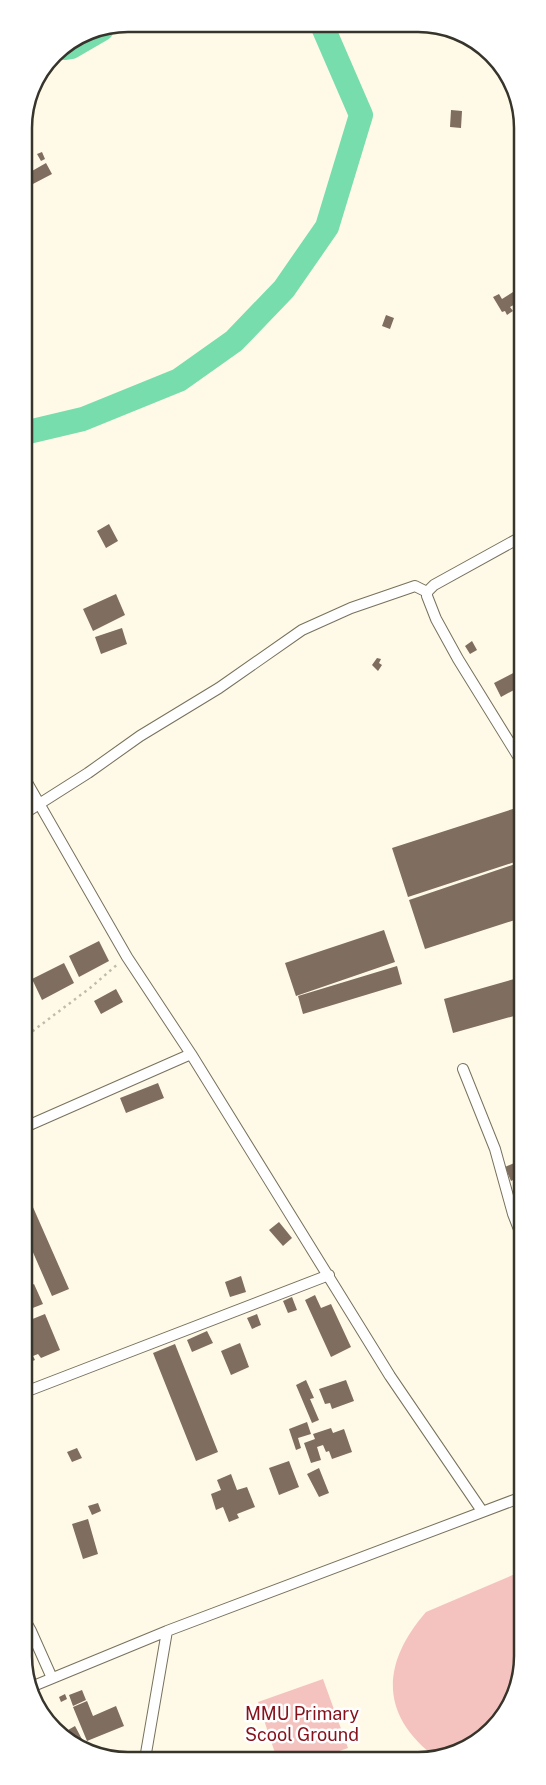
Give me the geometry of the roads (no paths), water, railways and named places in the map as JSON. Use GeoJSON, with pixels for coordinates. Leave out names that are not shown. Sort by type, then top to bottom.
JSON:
{"type":"FeatureCollection","features":[{"type":"Feature","properties":{"kind":"street"},"geometry":{"type":"LineString","coordinates":[[514,541],[452,574],[434,585],[427,592],[427,600],[436,620],[514,748]]}},
{"type":"Feature","properties":{"kind":"street"},"geometry":{"type":"LineString","coordinates":[[33,808],[140,736],[219,688],[302,630],[351,608],[415,586],[427,592]]}},
{"type":"Feature","properties":{"kind":"street"},"geometry":{"type":"LineString","coordinates":[[33,792],[127,957],[191,1054],[390,1376],[482,1511]]}},
{"type":"Feature","properties":{"kind":"street"},"geometry":{"type":"LineString","coordinates":[[32,1124],[191,1054]]}},
{"type":"Feature","properties":{"kind":"street"},"geometry":{"type":"LineString","coordinates":[[463,1069],[495,1149],[513,1202]]}},
{"type":"Feature","properties":{"kind":"street"},"geometry":{"type":"LineString","coordinates":[[32,1389],[329,1275]]}},
{"type":"Feature","properties":{"kind":"street"},"geometry":{"type":"LineString","coordinates":[[37,1684],[167,1631],[513,1500]]}},
{"type":"Feature","properties":{"kind":"street"},"geometry":{"type":"LineString","coordinates":[[146,1752],[167,1631]]}},
{"type":"Feature","properties":{"kind":"street"},"geometry":{"type":"LineString","coordinates":[[32,1633],[52,1678]]}},
{"type":"Feature","properties":{"kind":"waterway"},"geometry":{"type":"LineString","coordinates":[[33,431],[83,419],[179,380],[234,341],[284,289],[327,227],[361,115],[325,32]]}},
{"type":"Feature","properties":{"kind":"park label","name":"MMU Primary Scool Ground"},"geometry":{"type":"Point","coordinates":[302,1724]}}]}
